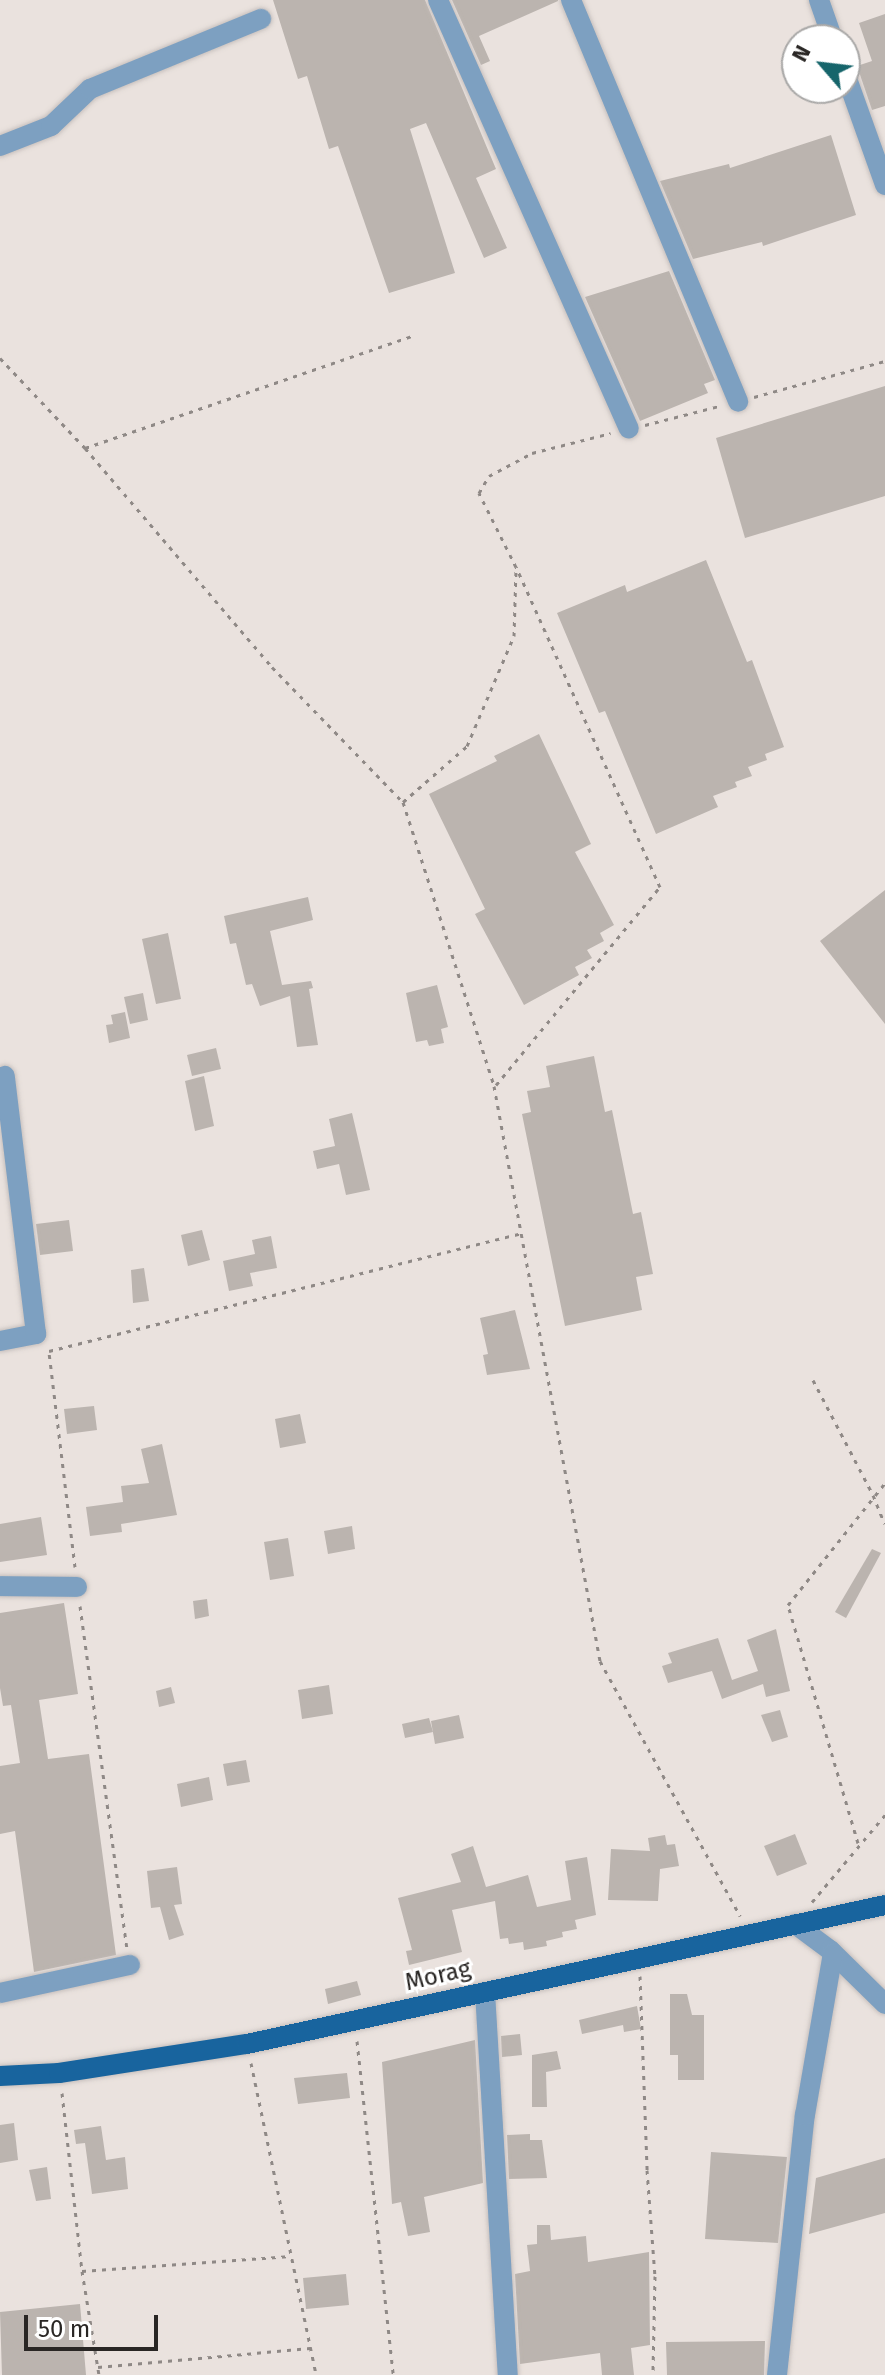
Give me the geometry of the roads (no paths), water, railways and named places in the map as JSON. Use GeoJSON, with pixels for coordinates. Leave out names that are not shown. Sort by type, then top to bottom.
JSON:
{"type":"FeatureCollection","features":[{"type":"Feature","properties":{"kind":"main road","name":"Morag"},"geometry":{"type":"LineString","coordinates":[[0,2076],[59,2073],[247,2044],[885,1905]]}},
{"type":"Feature","properties":{"kind":"street"},"geometry":{"type":"LineString","coordinates":[[438,0],[629,428]]}},
{"type":"Feature","properties":{"kind":"street"},"geometry":{"type":"LineString","coordinates":[[571,0],[738,402]]}},
{"type":"Feature","properties":{"kind":"street"},"geometry":{"type":"LineString","coordinates":[[819,0],[827,24]]}},
{"type":"Feature","properties":{"kind":"street"},"geometry":{"type":"LineString","coordinates":[[0,146],[51,126],[90,89],[261,19]]}},
{"type":"Feature","properties":{"kind":"street"},"geometry":{"type":"LineString","coordinates":[[856,104],[885,185]]}},
{"type":"Feature","properties":{"kind":"street"},"geometry":{"type":"LineString","coordinates":[[0,1341],[36,1334],[5,1076]]}},
{"type":"Feature","properties":{"kind":"street"},"geometry":{"type":"LineString","coordinates":[[0,1586],[77,1587]]}},
{"type":"Feature","properties":{"kind":"street"},"geometry":{"type":"LineString","coordinates":[[795,1924],[833,1953],[885,2004]]}},
{"type":"Feature","properties":{"kind":"street"},"geometry":{"type":"LineString","coordinates":[[777,2375],[805,2115],[833,1953]]}},
{"type":"Feature","properties":{"kind":"street"},"geometry":{"type":"LineString","coordinates":[[0,1993],[130,1965]]}},
{"type":"Feature","properties":{"kind":"street"},"geometry":{"type":"LineString","coordinates":[[485,1992],[508,2375]]}}]}
